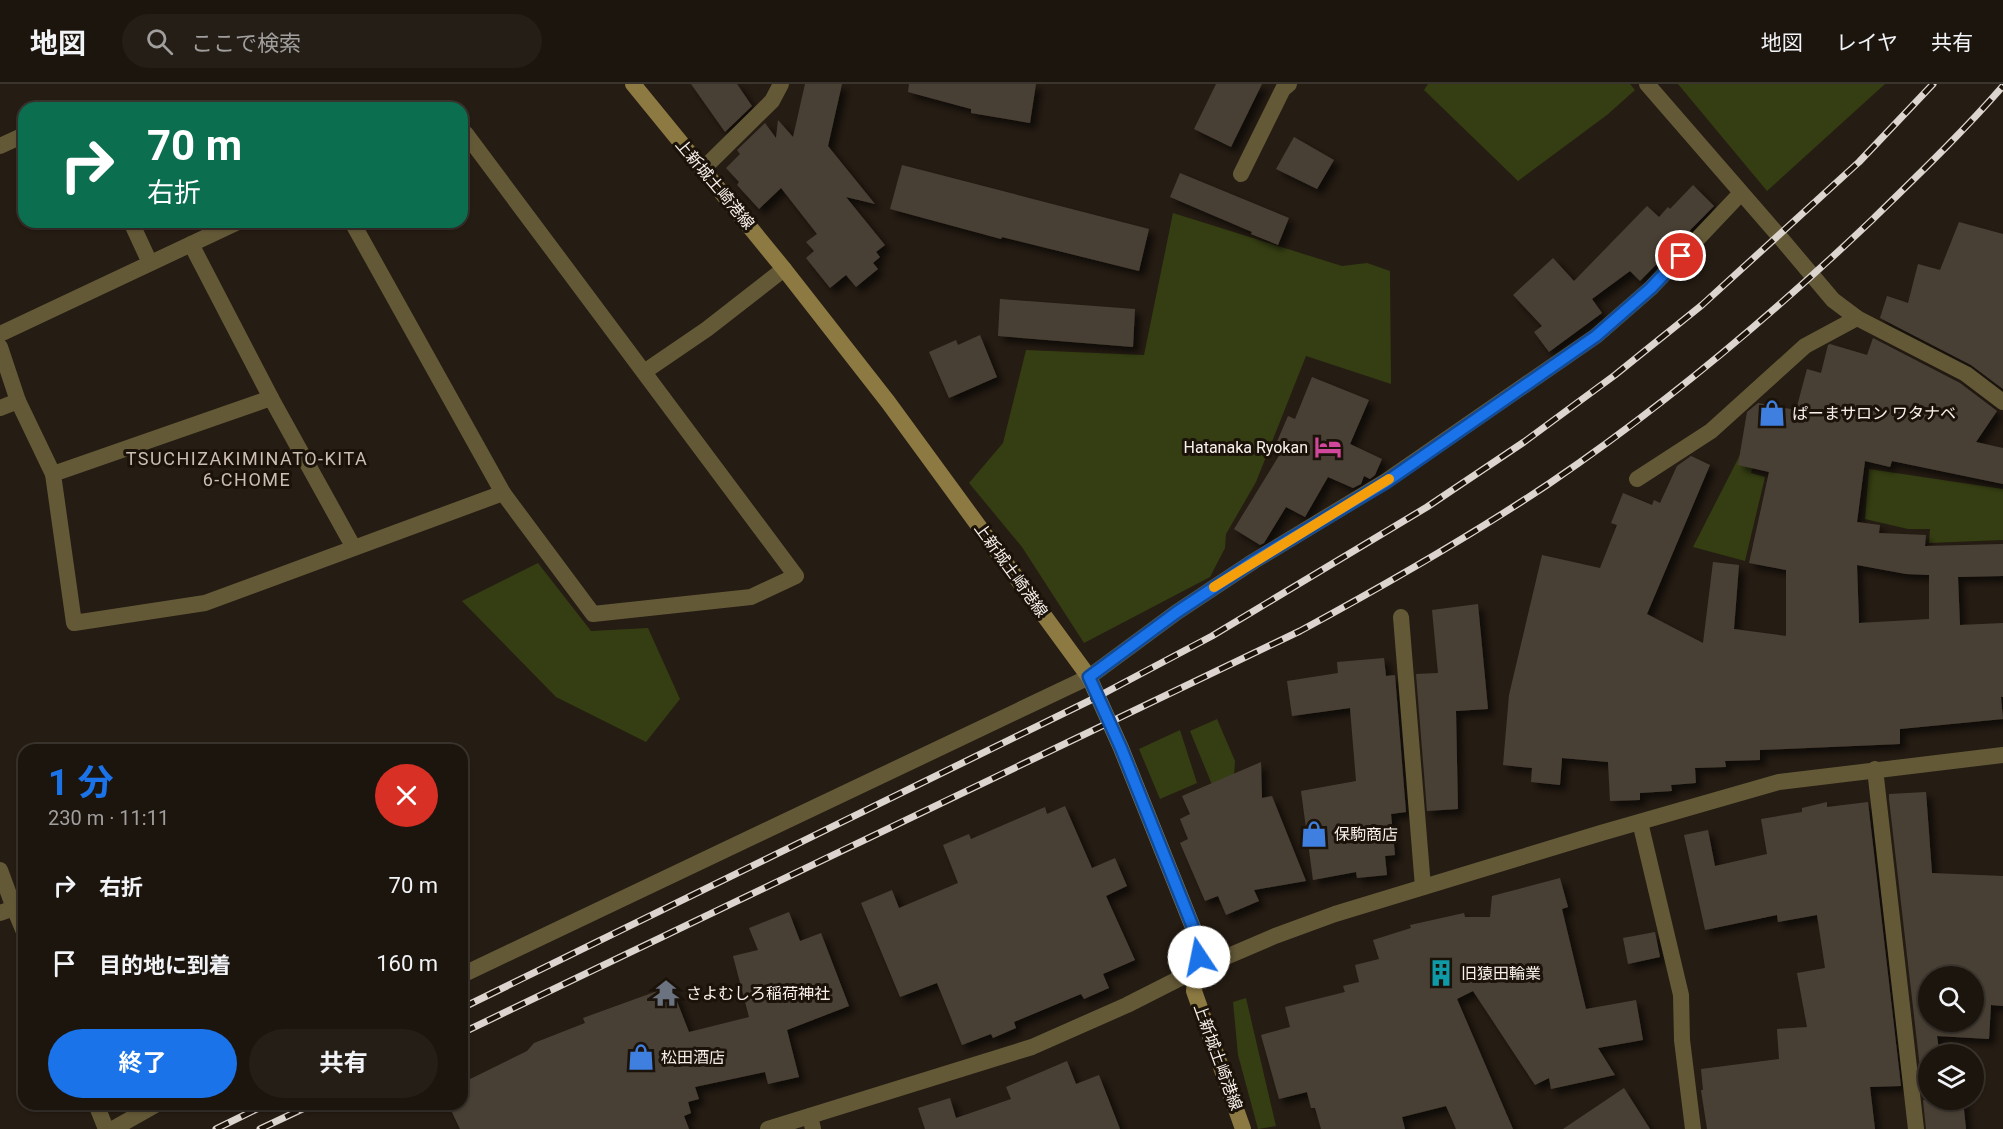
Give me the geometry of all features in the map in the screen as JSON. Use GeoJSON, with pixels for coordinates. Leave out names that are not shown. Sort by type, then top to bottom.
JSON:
{"type":"FeatureCollection","features":[{"type":"Feature","properties":{"kind":"main road","name":"上新城土崎港線"},"geometry":{"type":"LineString","coordinates":[[633,84],[704,169],[888,402],[1089,677],[1121,748],[1200,945],[1194,991],[1243,1129]]}},
{"type":"Feature","properties":{"kind":"street"},"geometry":{"type":"LineString","coordinates":[[704,169],[772,101],[781,84]]}},
{"type":"Feature","properties":{"kind":"street"},"geometry":{"type":"LineString","coordinates":[[1241,174],[1282,89],[1289,84]]}},
{"type":"Feature","properties":{"kind":"street"},"geometry":{"type":"LineString","coordinates":[[1647,84],[1833,300],[1857,318],[1966,374],[2003,402]]}},
{"type":"Feature","properties":{"kind":"street"},"geometry":{"type":"LineString","coordinates":[[355,228],[503,493],[593,614],[751,597],[796,576],[468,137]]}},
{"type":"Feature","properties":{"kind":"street"},"geometry":{"type":"LineString","coordinates":[[0,146],[18,138]]}},
{"type":"Feature","properties":{"kind":"street"},"geometry":{"type":"LineString","coordinates":[[468,972],[1089,677],[1177,612],[1254,561],[1386,482],[1596,336],[1651,288],[1742,193]]}},
{"type":"Feature","properties":{"kind":"street"},"geometry":{"type":"LineString","coordinates":[[134,228],[150,263]]}},
{"type":"Feature","properties":{"kind":"street"},"geometry":{"type":"LineString","coordinates":[[0,334],[225,228]]}},
{"type":"Feature","properties":{"kind":"street"},"geometry":{"type":"LineString","coordinates":[[191,244],[271,398],[354,548]]}},
{"type":"Feature","properties":{"kind":"street"},"geometry":{"type":"LineString","coordinates":[[644,372],[707,329],[784,269]]}},
{"type":"Feature","properties":{"kind":"street"},"geometry":{"type":"LineString","coordinates":[[1637,479],[1711,431],[1805,346],[1857,318]]}},
{"type":"Feature","properties":{"kind":"street"},"geometry":{"type":"LineString","coordinates":[[0,347],[18,401],[53,474],[74,622],[205,603],[503,493]]}},
{"type":"Feature","properties":{"kind":"street"},"geometry":{"type":"LineString","coordinates":[[53,474],[271,398]]}},
{"type":"Feature","properties":{"kind":"street"},"geometry":{"type":"LineString","coordinates":[[0,408],[18,401]]}},
{"type":"Feature","properties":{"kind":"street"},"geometry":{"type":"LineString","coordinates":[[1401,617],[1424,887]]}},
{"type":"Feature","properties":{"kind":"street"},"geometry":{"type":"LineString","coordinates":[[768,1129],[812,1123],[1032,1047],[1128,1005],[1198,969],[1335,914],[1424,887],[1779,782],[2003,755]]}},
{"type":"Feature","properties":{"kind":"street"},"geometry":{"type":"LineString","coordinates":[[1875,769],[1916,1129]]}},
{"type":"Feature","properties":{"kind":"street"},"geometry":{"type":"LineString","coordinates":[[1640,822],[1681,995],[1682,1040],[1693,1129]]}},
{"type":"Feature","properties":{"kind":"street"},"geometry":{"type":"LineString","coordinates":[[0,870],[7,911],[18,925]]}},
{"type":"Feature","properties":{"kind":"street"},"geometry":{"type":"LineString","coordinates":[[98,1110],[106,1129]]}},
{"type":"Feature","properties":{"kind":"street"},"geometry":{"type":"LineString","coordinates":[[112,1129],[146,1110]]}},
{"type":"Feature","properties":{"kind":"green space"},"geometry":{"type":"Polygon","coordinates":[[[1428,84],[1630,84],[1635,90],[1607,115],[1518,181],[1424,90],[1428,84]]]}},
{"type":"Feature","properties":{"kind":"green space"},"geometry":{"type":"Polygon","coordinates":[[[1678,84],[1885,84],[1767,191],[1678,84]]]}},
{"type":"Feature","properties":{"kind":"green space"},"geometry":{"type":"Polygon","coordinates":[[[1173,213],[1342,266],[1367,263],[1390,271],[1391,384],[1306,356],[1256,482],[1226,534],[1225,548],[1210,577],[1084,643],[1022,547],[969,483],[1003,443],[1026,350],[1144,355],[1173,213]]]}},
{"type":"Feature","properties":{"kind":"green space"},"geometry":{"type":"Polygon","coordinates":[[[1741,453],[1755,456],[1751,473],[1765,477],[1745,561],[1693,547],[1741,453]]]}},
{"type":"Feature","properties":{"kind":"green space"},"geometry":{"type":"Polygon","coordinates":[[[1869,469],[2003,489],[2003,540],[1929,543],[1930,529],[1908,529],[1865,519],[1869,469]]]}},
{"type":"Feature","properties":{"kind":"green space"},"geometry":{"type":"Polygon","coordinates":[[[538,563],[591,631],[648,628],[680,699],[646,742],[556,697],[462,601],[538,563]]]}},
{"type":"Feature","properties":{"kind":"green space"},"geometry":{"type":"Polygon","coordinates":[[[1217,719],[1235,761],[1233,791],[1215,792],[1190,731],[1217,719]]]}},
{"type":"Feature","properties":{"kind":"green space"},"geometry":{"type":"Polygon","coordinates":[[[1180,730],[1197,783],[1160,799],[1139,749],[1180,730]]]}},
{"type":"Feature","properties":{"kind":"green space"},"geometry":{"type":"Polygon","coordinates":[[[1246,998],[1276,1126],[1258,1129],[1238,1055],[1233,1002],[1246,998]]]}},
{"type":"Feature","properties":{"kind":"building"},"geometry":{"type":"Polygon","coordinates":[[[691,84],[737,84],[752,106],[725,132],[691,84]]]}},
{"type":"Feature","properties":{"kind":"building"},"geometry":{"type":"Polygon","coordinates":[[[805,84],[842,84],[828,146],[875,204],[846,197],[885,245],[876,252],[880,257],[873,263],[878,269],[856,287],[846,275],[830,288],[806,258],[814,251],[806,242],[817,234],[781,188],[759,209],[737,185],[739,182],[726,168],[740,154],[737,150],[765,123],[776,138],[778,120],[793,137],[805,84]]]}},
{"type":"Feature","properties":{"kind":"building"},"geometry":{"type":"Polygon","coordinates":[[[909,84],[1036,84],[1030,123],[971,113],[971,109],[908,92],[909,84]]]}},
{"type":"Feature","properties":{"kind":"building"},"geometry":{"type":"Polygon","coordinates":[[[1216,84],[1262,84],[1231,147],[1194,129],[1216,84]]]}},
{"type":"Feature","properties":{"kind":"building"},"geometry":{"type":"Polygon","coordinates":[[[1294,137],[1334,160],[1317,189],[1276,169],[1294,137]]]}},
{"type":"Feature","properties":{"kind":"building"},"geometry":{"type":"Polygon","coordinates":[[[902,165],[1149,229],[1139,271],[1002,237],[1001,239],[890,209],[902,165]]]}},
{"type":"Feature","properties":{"kind":"building"},"geometry":{"type":"Polygon","coordinates":[[[1180,173],[1289,218],[1278,245],[1170,197],[1180,173]]]}},
{"type":"Feature","properties":{"kind":"building"},"geometry":{"type":"Polygon","coordinates":[[[1693,185],[1714,206],[1640,281],[1630,271],[1592,299],[1602,313],[1549,352],[1534,332],[1542,326],[1513,295],[1553,258],[1574,281],[1647,206],[1659,217],[1693,185]]]}},
{"type":"Feature","properties":{"kind":"building"},"geometry":{"type":"Polygon","coordinates":[[[1959,222],[2003,234],[2003,389],[1971,365],[1880,318],[1887,296],[1908,303],[1918,264],[1940,270],[1959,222]]]}},
{"type":"Feature","properties":{"kind":"building"},"geometry":{"type":"Polygon","coordinates":[[[1000,299],[1135,309],[1133,347],[998,336],[1000,299]]]}},
{"type":"Feature","properties":{"kind":"building"},"geometry":{"type":"Polygon","coordinates":[[[980,335],[997,377],[949,398],[929,352],[956,340],[958,345],[980,335]]]}},
{"type":"Feature","properties":{"kind":"building"},"geometry":{"type":"Polygon","coordinates":[[[1873,338],[1960,383],[1997,411],[1976,442],[2003,448],[2003,484],[1892,461],[1890,467],[1865,461],[1857,522],[1880,525],[1879,533],[1926,535],[1925,546],[2003,544],[2003,576],[1958,577],[1960,625],[2003,623],[2003,697],[2001,697],[2003,719],[1900,729],[1900,744],[1760,750],[1760,760],[1725,761],[1726,767],[1695,768],[1696,783],[1671,785],[1672,791],[1640,793],[1640,800],[1610,801],[1608,762],[1562,758],[1560,785],[1531,782],[1532,768],[1503,765],[1509,695],[1542,555],[1600,568],[1617,525],[1611,523],[1623,493],[1652,505],[1654,500],[1660,503],[1677,466],[1691,456],[1710,465],[1647,614],[1703,643],[1713,562],[1739,565],[1734,629],[1786,636],[1786,570],[1749,563],[1769,472],[1738,465],[1747,412],[1758,403],[1796,410],[1807,369],[1821,373],[1830,344],[1867,355],[1873,338]],[[1857,565],[1859,623],[1929,619],[1929,575],[1906,574],[1857,565]]]}},
{"type":"Feature","properties":{"kind":"building"},"geometry":{"type":"Polygon","coordinates":[[[1312,377],[1369,400],[1350,444],[1382,459],[1375,475],[1370,479],[1364,476],[1361,484],[1353,488],[1328,477],[1305,517],[1286,507],[1264,543],[1260,545],[1234,529],[1280,454],[1273,451],[1288,416],[1295,419],[1312,377]]]}},
{"type":"Feature","properties":{"kind":"building"},"geometry":{"type":"Polygon","coordinates":[[[1478,604],[1488,709],[1456,711],[1458,809],[1427,811],[1416,674],[1438,673],[1432,610],[1478,604]]]}},
{"type":"Feature","properties":{"kind":"building"},"geometry":{"type":"Polygon","coordinates":[[[1384,658],[1386,676],[1395,675],[1406,812],[1391,814],[1395,855],[1385,856],[1387,875],[1357,878],[1356,872],[1313,880],[1301,791],[1356,781],[1350,708],[1292,716],[1287,681],[1338,673],[1337,662],[1384,658]]]}},
{"type":"Feature","properties":{"kind":"building"},"geometry":{"type":"Polygon","coordinates":[[[1261,762],[1262,798],[1272,796],[1306,881],[1254,890],[1259,901],[1226,915],[1218,896],[1205,901],[1180,843],[1188,839],[1180,819],[1190,814],[1182,796],[1261,762]]]}},
{"type":"Feature","properties":{"kind":"building"},"geometry":{"type":"Polygon","coordinates":[[[1926,792],[1932,873],[2003,876],[2003,1006],[1991,1005],[1989,1039],[1937,1036],[1938,1044],[1918,1044],[1918,1050],[1889,794],[1926,792]]]}},
{"type":"Feature","properties":{"kind":"building"},"geometry":{"type":"Polygon","coordinates":[[[1827,802],[1827,807],[1868,802],[1901,1086],[1870,1087],[1875,1129],[1707,1129],[1701,1090],[1703,1090],[1701,1069],[1779,1059],[1777,1029],[1807,1027],[1797,973],[1825,968],[1817,915],[1778,922],[1777,915],[1705,930],[1684,835],[1708,830],[1715,866],[1767,854],[1761,819],[1802,812],[1802,808],[1827,802]]]}},
{"type":"Feature","properties":{"kind":"building"},"geometry":{"type":"Polygon","coordinates":[[[1065,806],[1092,868],[1115,858],[1127,886],[1106,896],[1135,960],[1103,974],[1109,988],[1084,999],[1081,994],[1014,1022],[1016,1028],[993,1038],[991,1034],[962,1045],[937,983],[900,997],[861,903],[892,890],[899,908],[958,883],[943,845],[969,834],[971,839],[1045,807],[1047,814],[1065,806]]]}},
{"type":"Feature","properties":{"kind":"building"},"geometry":{"type":"Polygon","coordinates":[[[1560,878],[1568,907],[1562,909],[1586,1009],[1636,1000],[1643,1040],[1598,1048],[1615,1075],[1551,1089],[1549,1078],[1535,1085],[1473,991],[1457,999],[1513,1129],[1456,1129],[1446,1106],[1402,1117],[1405,1129],[1321,1129],[1315,1108],[1311,1108],[1307,1092],[1279,1099],[1261,1035],[1290,1027],[1285,1007],[1345,992],[1343,986],[1359,982],[1355,965],[1379,959],[1373,940],[1411,928],[1410,925],[1464,913],[1465,917],[1490,917],[1492,896],[1560,878]]]}},
{"type":"Feature","properties":{"kind":"building"},"geometry":{"type":"Polygon","coordinates":[[[789,912],[800,941],[821,933],[849,1006],[787,1030],[799,1077],[768,1084],[765,1072],[695,1087],[699,1099],[688,1102],[691,1113],[684,1116],[689,1129],[460,1129],[451,1110],[468,1110],[468,1080],[527,1051],[534,1043],[585,1023],[583,1018],[671,986],[689,1032],[749,1017],[733,956],[758,950],[749,928],[789,912]]]}},
{"type":"Feature","properties":{"kind":"building"},"geometry":{"type":"Polygon","coordinates":[[[1655,932],[1660,957],[1628,964],[1623,938],[1655,932]]]}},
{"type":"Feature","properties":{"kind":"building"},"geometry":{"type":"Polygon","coordinates":[[[1067,1061],[1076,1084],[1099,1075],[1120,1129],[925,1129],[918,1108],[950,1098],[956,1118],[1011,1099],[1006,1087],[1067,1061]]]}},
{"type":"Feature","properties":{"kind":"building"},"geometry":{"type":"Polygon","coordinates":[[[1624,1088],[1650,1129],[1563,1129],[1624,1088]]]}},
{"type":"Feature","properties":{"kind":"building"},"geometry":{"type":"Polygon","coordinates":[[[1924,1110],[1964,1110],[1966,1129],[1926,1129],[1924,1110]]]}},
{"type":"Feature","properties":{"kind":"railway"},"geometry":{"type":"LineString","coordinates":[[468,1005],[1097,697],[1212,636],[1427,507],[1524,442],[1615,375],[1702,305],[1859,162],[1933,84]]}},
{"type":"Feature","properties":{"kind":"railway"},"geometry":{"type":"LineString","coordinates":[[468,1030],[1300,631],[1489,522],[1593,453],[1717,358],[1873,219],[2003,86]]}},
{"type":"Feature","properties":{"kind":"railway"},"geometry":{"type":"LineString","coordinates":[[216,1129],[255,1110]]}},
{"type":"Feature","properties":{"kind":"railway"},"geometry":{"type":"LineString","coordinates":[[260,1129],[300,1110]]}},
{"type":"Feature","properties":{"kind":"slow traffic"},"geometry":{"type":"LineString","coordinates":[[1214,587],[1389,479]]}},
{"type":"Feature","properties":{"kind":"place","name":"ぱーまサロン ワタナベ"},"geometry":{"type":"Point","coordinates":[1772,413]}},
{"type":"Feature","properties":{"kind":"place","name":"Hatanaka Ryokan"},"geometry":{"type":"Point","coordinates":[1328,447]}},
{"type":"Feature","properties":{"kind":"place","name":"保駒商店"},"geometry":{"type":"Point","coordinates":[1314,834]}},
{"type":"Feature","properties":{"kind":"place","name":"旧猿田輪業"},"geometry":{"type":"Point","coordinates":[1441,973]}},
{"type":"Feature","properties":{"kind":"place","name":"さよむしろ稲荷神社"},"geometry":{"type":"Point","coordinates":[666,993]}},
{"type":"Feature","properties":{"kind":"place","name":"松田酒店"},"geometry":{"type":"Point","coordinates":[641,1057]}},
{"type":"Feature","properties":{"kind":"district","name":"TSUCHIZAKIMINATO-KITA 6-CHOME"},"geometry":{"type":"Point","coordinates":[247,468]}},
{"type":"Feature","properties":{"kind":"route"},"geometry":{"type":"LineString","coordinates":[[1199,957],[1200,945],[1121,748],[1089,677],[1177,612],[1254,561],[1386,482],[1461,427],[1505,400],[1596,336],[1651,288],[1681,256]]}}]}
